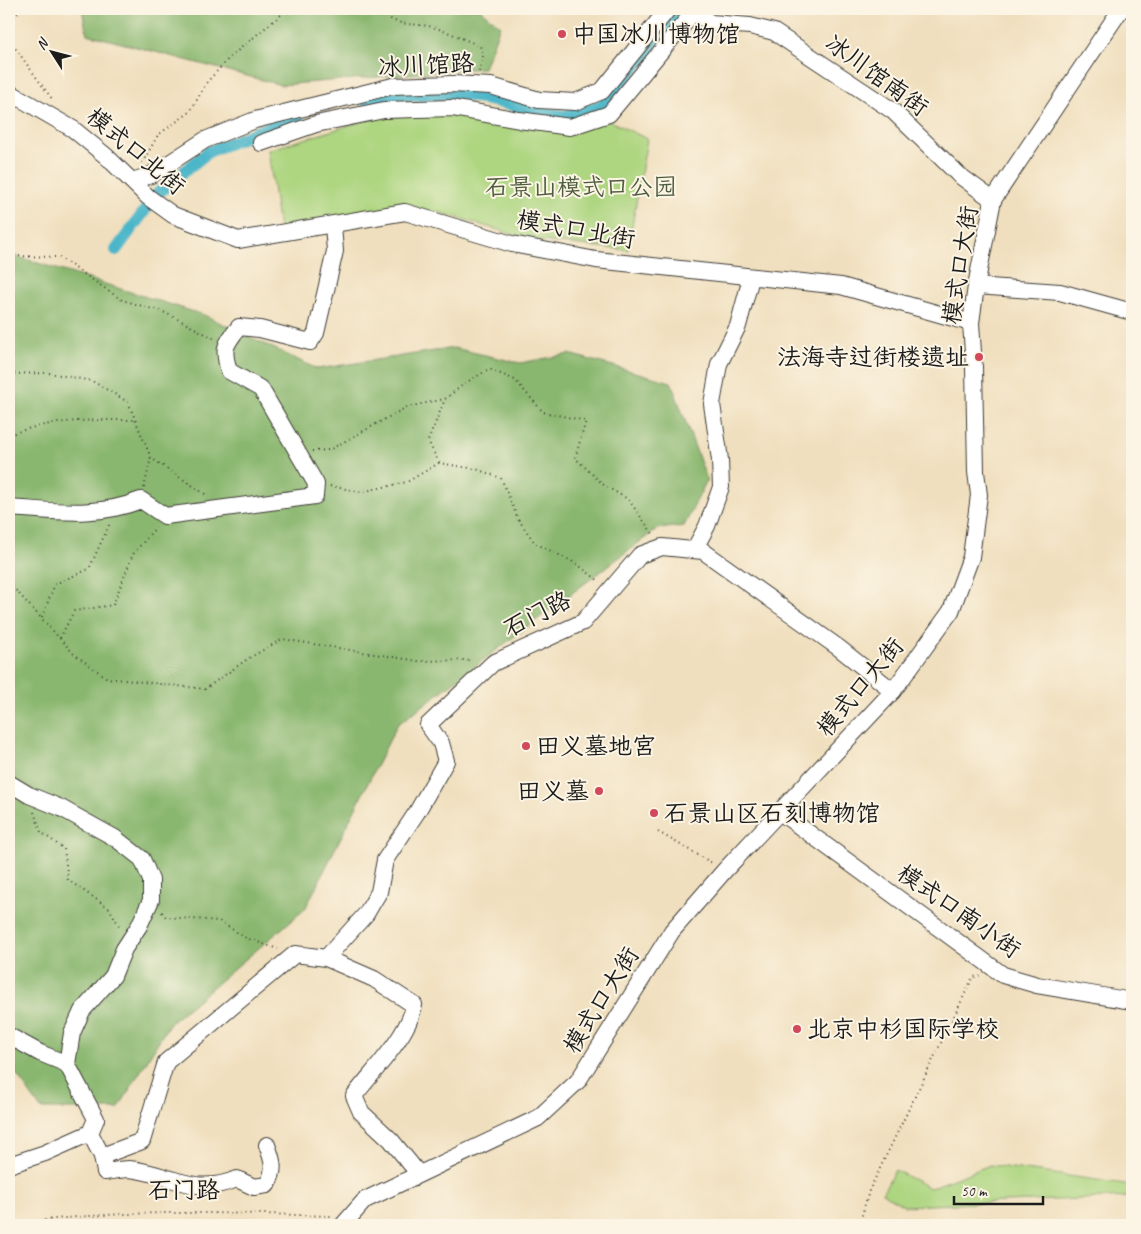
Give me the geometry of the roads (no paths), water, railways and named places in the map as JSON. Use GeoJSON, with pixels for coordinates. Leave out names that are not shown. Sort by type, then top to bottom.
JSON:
{"type":"FeatureCollection","features":[{"type":"Feature","properties":{"kind":"street","name":"冰川馆路"},"geometry":{"type":"LineString","coordinates":[[132,181],[151,175],[205,140],[255,120],[393,86],[452,84],[491,86],[539,100],[574,102],[602,91],[668,9]]}},
{"type":"Feature","properties":{"kind":"street","name":"模式口大街"},"geometry":{"type":"LineString","coordinates":[[345,1222],[366,1200],[418,1173],[538,1118],[578,1081],[672,931],[725,870],[893,691],[951,611],[971,557],[979,495],[976,472],[974,367],[971,323],[976,286],[993,200],[1121,9]]}},
{"type":"Feature","properties":{"kind":"street","name":"冰川馆南街"},"geometry":{"type":"LineString","coordinates":[[692,10],[711,22],[750,26],[774,32],[893,111],[959,175],[993,200]]}},
{"type":"Feature","properties":{"kind":"street"},"geometry":{"type":"LineString","coordinates":[[261,143],[316,124],[384,110],[452,108],[570,127],[609,114],[692,10]]}},
{"type":"Feature","properties":{"kind":"street","name":"模式口北街"},"geometry":{"type":"LineString","coordinates":[[9,92],[62,122],[106,156],[148,197],[173,215],[238,240],[405,212],[512,244],[596,260],[751,278],[841,286],[971,323]]}},
{"type":"Feature","properties":{"kind":"street"},"geometry":{"type":"LineString","coordinates":[[9,508],[81,513],[117,509],[141,500],[165,516],[315,496],[316,484],[261,388],[229,371],[224,356],[226,344],[239,327],[260,328],[310,342],[316,333],[335,251],[333,225]]}},
{"type":"Feature","properties":{"kind":"street"},"geometry":{"type":"LineString","coordinates":[[694,550],[707,526],[721,487],[720,460],[712,404],[719,364],[738,326],[751,278]]}},
{"type":"Feature","properties":{"kind":"street"},"geometry":{"type":"LineString","coordinates":[[976,286],[1060,292],[1132,312]]}},
{"type":"Feature","properties":{"kind":"street","name":"石门路"},"geometry":{"type":"LineString","coordinates":[[326,958],[366,914],[379,892],[385,860],[417,812],[446,761],[441,743],[428,725],[492,663],[583,622],[640,555],[662,547],[703,551],[839,648],[893,691]]}},
{"type":"Feature","properties":{"kind":"street"},"geometry":{"type":"LineString","coordinates":[[9,783],[29,795],[61,808],[108,834],[142,858],[151,880],[151,900],[139,926],[128,942],[113,976],[82,1011],[72,1033],[68,1064],[96,1119],[90,1132],[46,1153],[9,1165]]}},
{"type":"Feature","properties":{"kind":"street","name":"模式口南小街"},"geometry":{"type":"LineString","coordinates":[[780,812],[1003,975],[1037,985],[1132,1001]]}},
{"type":"Feature","properties":{"kind":"street"},"geometry":{"type":"LineString","coordinates":[[102,1156],[142,1141],[166,1062],[295,954],[326,958],[374,979],[414,1005],[412,1015],[394,1045],[354,1096],[361,1112],[391,1140],[418,1173]]}},
{"type":"Feature","properties":{"kind":"street"},"geometry":{"type":"LineString","coordinates":[[9,1036],[40,1053],[68,1064]]}},
{"type":"Feature","properties":{"kind":"street"},"geometry":{"type":"LineString","coordinates":[[90,1132],[102,1156],[106,1172],[129,1169],[200,1187],[227,1183],[237,1179],[254,1187],[268,1185],[273,1175],[274,1161],[267,1145]]}},
{"type":"Feature","properties":{"kind":"waterway"},"geometry":{"type":"LineString","coordinates":[[366,101],[381,97],[459,94],[564,116],[602,105],[685,9]]}},
{"type":"Feature","properties":{"kind":"waterway"},"geometry":{"type":"LineString","coordinates":[[116,250],[157,194],[208,152],[283,121],[298,117]]}},
{"type":"Feature","properties":{"kind":"place","name":"中国冰川博物馆"},"geometry":{"type":"Point","coordinates":[562,34]}},
{"type":"Feature","properties":{"kind":"place","name":"法海寺过街楼遗址"},"geometry":{"type":"Point","coordinates":[979,357]}},
{"type":"Feature","properties":{"kind":"place","name":"田义墓地宫"},"geometry":{"type":"Point","coordinates":[526,746]}},
{"type":"Feature","properties":{"kind":"place","name":"田义墓"},"geometry":{"type":"Point","coordinates":[599,791]}},
{"type":"Feature","properties":{"kind":"place","name":"石景山区石刻博物馆"},"geometry":{"type":"Point","coordinates":[654,813]}},
{"type":"Feature","properties":{"kind":"place","name":"北京中杉国际学校"},"geometry":{"type":"Point","coordinates":[797,1029]}},
{"type":"Feature","properties":{"kind":"park label","name":"石景山模式口公园"},"geometry":{"type":"Point","coordinates":[581,187]}}]}
